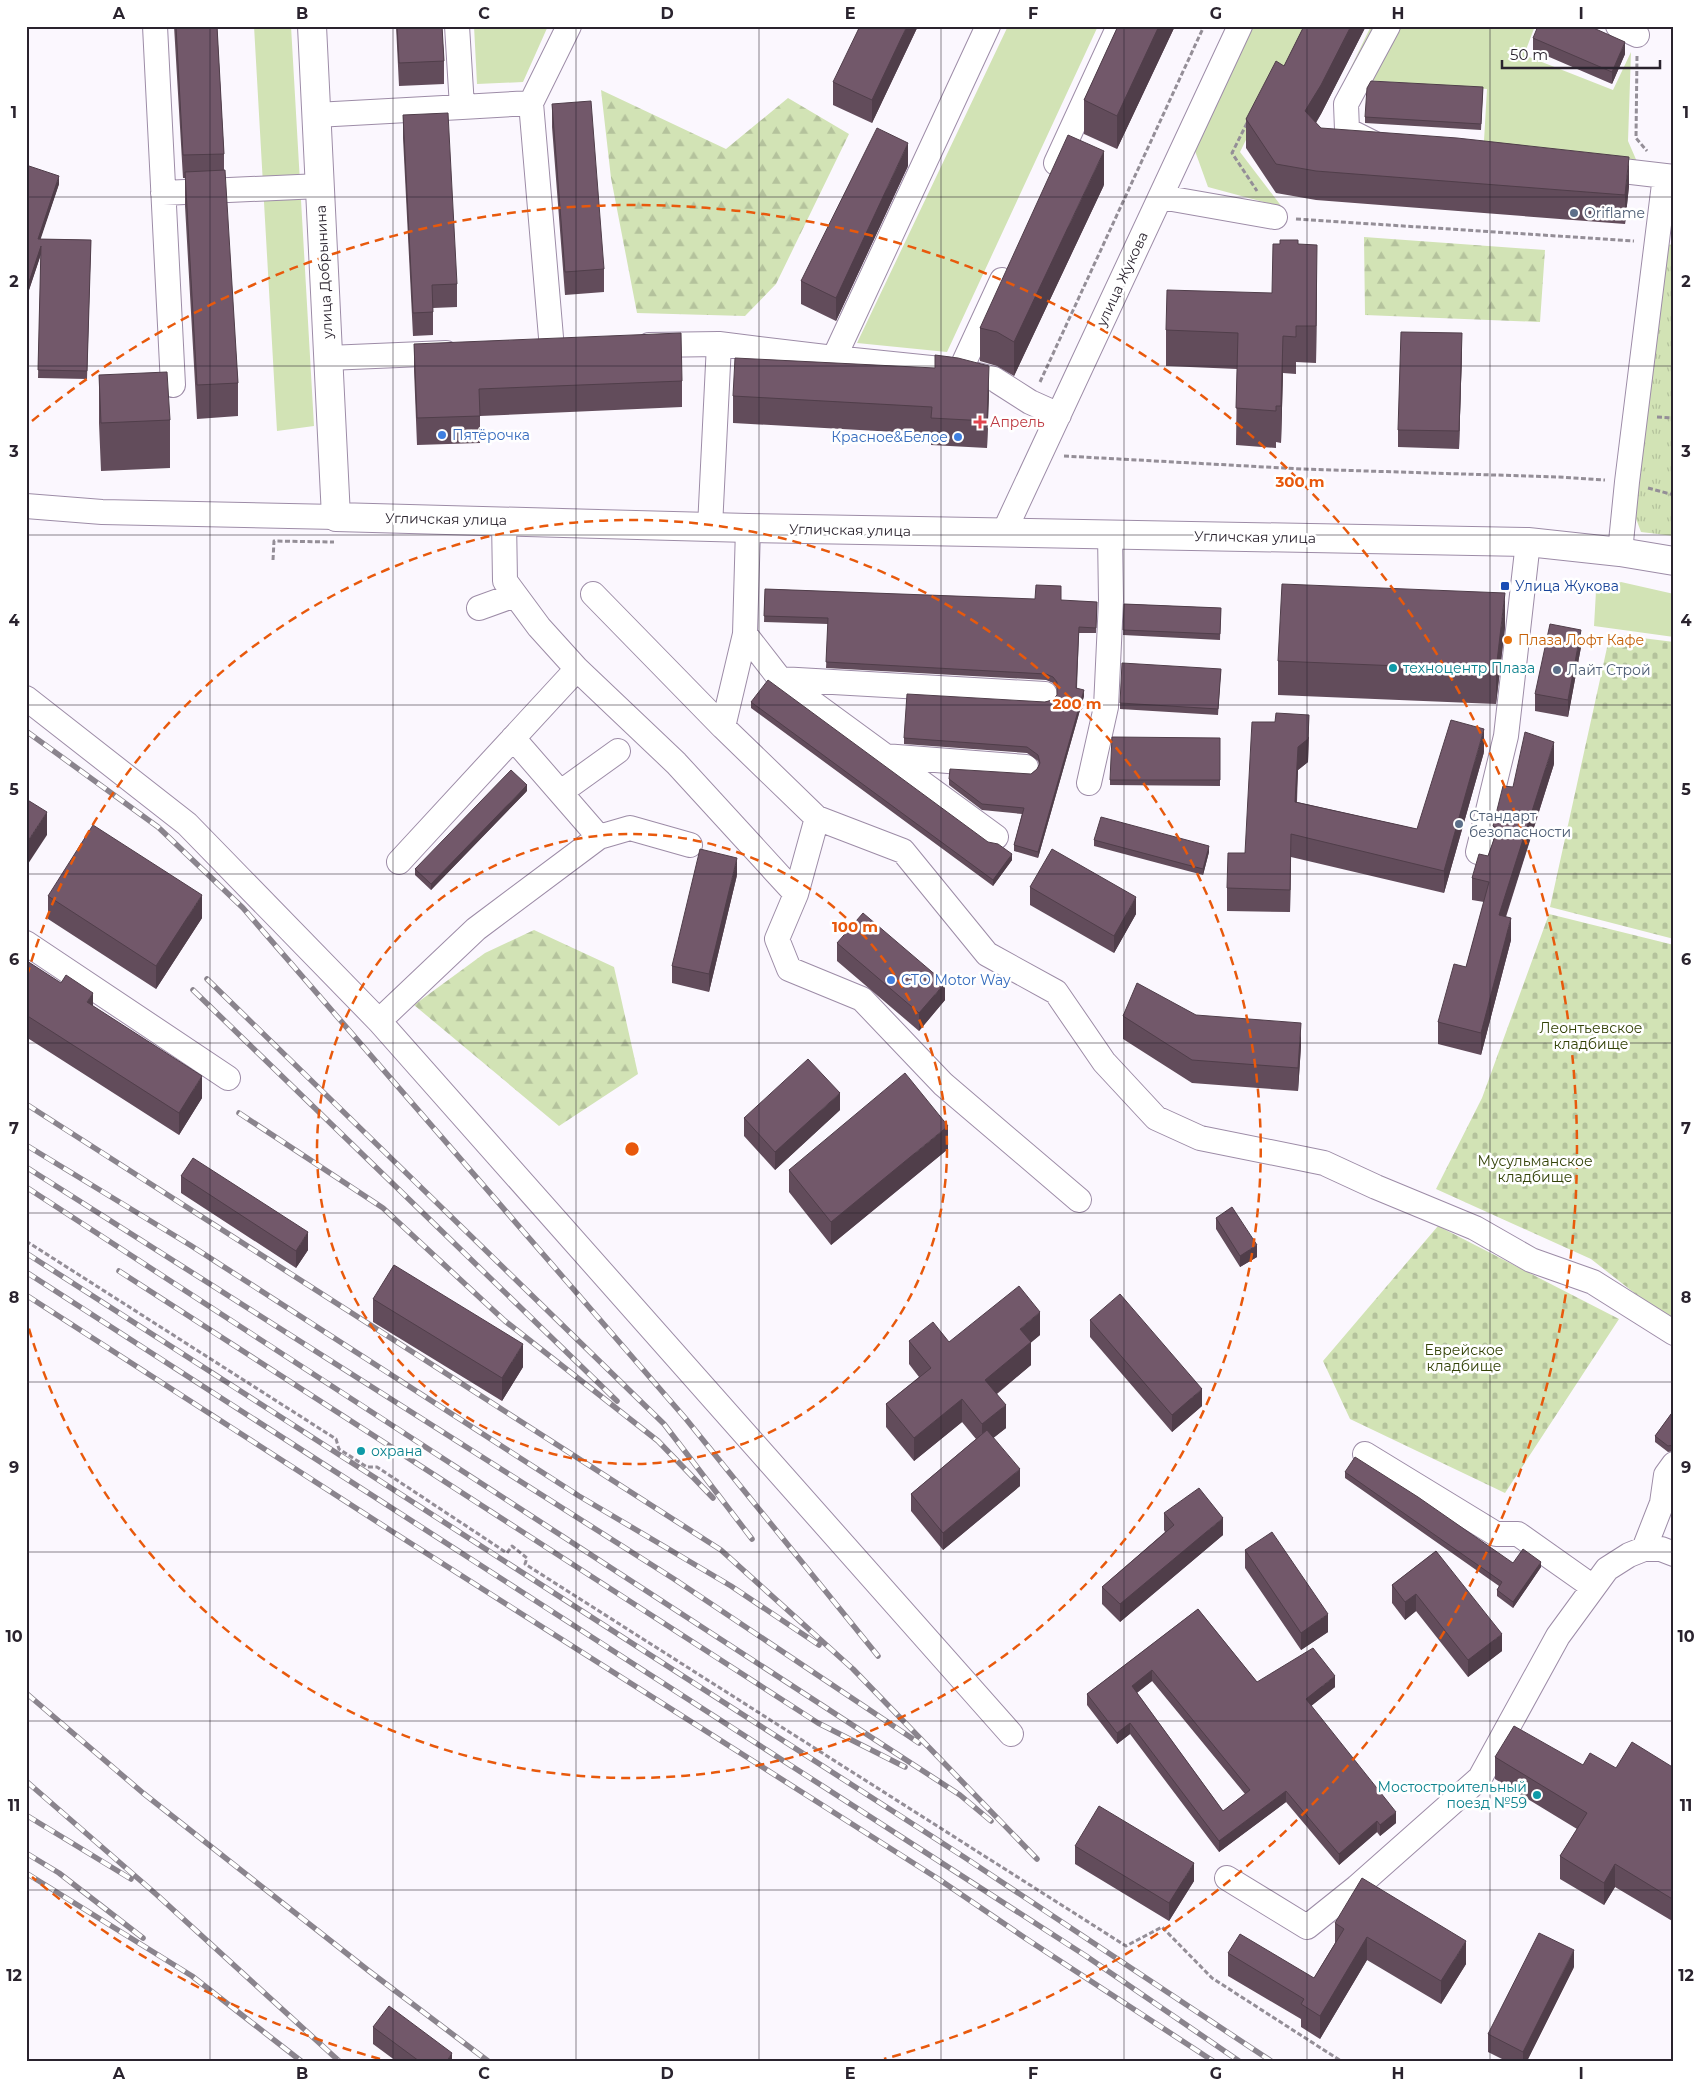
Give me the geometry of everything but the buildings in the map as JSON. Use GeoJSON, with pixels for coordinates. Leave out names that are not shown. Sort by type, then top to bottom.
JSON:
{"type":"FeatureCollection","features":[{"type":"Feature","properties":{"kind":"main road","name":"улица Добрынина"},"geometry":{"type":"LineString","coordinates":[[312,26],[336,517]]}},
{"type":"Feature","properties":{"kind":"main road","name":"Угличская улица"},"geometry":{"type":"LineString","coordinates":[[336,517],[748,528],[1528,542],[1620,552],[1674,561]]}},
{"type":"Feature","properties":{"kind":"street"},"geometry":{"type":"LineString","coordinates":[[155,26],[173,385]]}},
{"type":"Feature","properties":{"kind":"street"},"geometry":{"type":"LineString","coordinates":[[457,26],[462,107]]}},
{"type":"Feature","properties":{"kind":"street"},"geometry":{"type":"LineString","coordinates":[[552,349],[532,103],[569,26]]}},
{"type":"Feature","properties":{"kind":"street"},"geometry":{"type":"LineString","coordinates":[[834,358],[988,26]]}},
{"type":"Feature","properties":{"kind":"street"},"geometry":{"type":"LineString","coordinates":[[1048,180],[1119,26]]}},
{"type":"Feature","properties":{"kind":"street","name":"улица Жукова"},"geometry":{"type":"LineString","coordinates":[[1004,532],[1240,26]]}},
{"type":"Feature","properties":{"kind":"street"},"geometry":{"type":"LineString","coordinates":[[1388,26],[1346,104],[1347,130],[1374,144],[1394,146]]}},
{"type":"Feature","properties":{"kind":"street"},"geometry":{"type":"LineString","coordinates":[[316,115],[532,103]]}},
{"type":"Feature","properties":{"kind":"street"},"geometry":{"type":"LineString","coordinates":[[1578,166],[1670,176],[1657,243],[1620,552]]}},
{"type":"Feature","properties":{"kind":"street"},"geometry":{"type":"LineString","coordinates":[[163,193],[320,186]]}},
{"type":"Feature","properties":{"kind":"street"},"geometry":{"type":"LineString","coordinates":[[1161,197],[1275,217]]}},
{"type":"Feature","properties":{"kind":"street"},"geometry":{"type":"LineString","coordinates":[[960,371],[1010,262]]}},
{"type":"Feature","properties":{"kind":"street"},"geometry":{"type":"LineString","coordinates":[[710,527],[720,344]]}},
{"type":"Feature","properties":{"kind":"street"},"geometry":{"type":"LineString","coordinates":[[629,346],[720,344],[960,371],[994,379],[1030,402],[1059,415]]}},
{"type":"Feature","properties":{"kind":"street"},"geometry":{"type":"LineString","coordinates":[[328,358],[467,353]]}},
{"type":"Feature","properties":{"kind":"street","name":"Угличская улица"},"geometry":{"type":"LineString","coordinates":[[26,506],[102,512],[336,517]]}},
{"type":"Feature","properties":{"kind":"street"},"geometry":{"type":"LineString","coordinates":[[504,520],[505,580],[539,627],[578,670],[676,763],[796,894]]}},
{"type":"Feature","properties":{"kind":"street"},"geometry":{"type":"LineString","coordinates":[[723,727],[746,634],[748,528]]}},
{"type":"Feature","properties":{"kind":"street"},"geometry":{"type":"LineString","coordinates":[[1090,783],[1106,707],[1111,600],[1110,534]]}},
{"type":"Feature","properties":{"kind":"street"},"geometry":{"type":"LineString","coordinates":[[1478,852],[1506,736],[1528,542]]}},
{"type":"Feature","properties":{"kind":"street"},"geometry":{"type":"LineString","coordinates":[[593,594],[723,727],[817,818],[903,850],[987,954],[1056,992],[1104,1062],[1156,1118],[1200,1138],[1324,1162],[1376,1187],[1475,1228],[1531,1260],[1593,1282],[1674,1333]]}},
{"type":"Feature","properties":{"kind":"street"},"geometry":{"type":"LineString","coordinates":[[479,608],[516,595]]}},
{"type":"Feature","properties":{"kind":"street"},"geometry":{"type":"LineString","coordinates":[[746,634],[780,679],[996,838]]}},
{"type":"Feature","properties":{"kind":"street"},"geometry":{"type":"LineString","coordinates":[[399,862],[578,670]]}},
{"type":"Feature","properties":{"kind":"street"},"geometry":{"type":"LineString","coordinates":[[780,679],[1045,694]]}},
{"type":"Feature","properties":{"kind":"street"},"geometry":{"type":"LineString","coordinates":[[26,698],[188,824],[379,1021],[1011,1734]]}},
{"type":"Feature","properties":{"kind":"street"},"geometry":{"type":"LineString","coordinates":[[514,738],[599,837]]}},
{"type":"Feature","properties":{"kind":"street"},"geometry":{"type":"LineString","coordinates":[[561,792],[618,751]]}},
{"type":"Feature","properties":{"kind":"street"},"geometry":{"type":"LineString","coordinates":[[884,756],[1026,767]]}},
{"type":"Feature","properties":{"kind":"street"},"geometry":{"type":"LineString","coordinates":[[817,818],[796,894],[777,939],[789,969],[862,999],[943,1084],[1079,1200]]}},
{"type":"Feature","properties":{"kind":"street"},"geometry":{"type":"LineString","coordinates":[[379,1021],[476,929],[599,837],[630,828],[690,844]]}},
{"type":"Feature","properties":{"kind":"street"},"geometry":{"type":"LineString","coordinates":[[26,943],[228,1078]]}},
{"type":"Feature","properties":{"kind":"street"},"geometry":{"type":"LineString","coordinates":[[1365,1454],[1496,1534],[1518,1534],[1593,1587]]}},
{"type":"Feature","properties":{"kind":"street"},"geometry":{"type":"LineString","coordinates":[[1644,1550],[1662,1503],[1666,1475],[1674,1464]]}},
{"type":"Feature","properties":{"kind":"street"},"geometry":{"type":"LineString","coordinates":[[1227,1878],[1307,1927],[1357,1886],[1480,1778],[1558,1636],[1607,1569],[1629,1555],[1644,1550],[1660,1550],[1674,1554]]}},
{"type":"Feature","properties":{"kind":"path"},"geometry":{"type":"LineString","coordinates":[[1030,402],[1204,26]]}},
{"type":"Feature","properties":{"kind":"path"},"geometry":{"type":"LineString","coordinates":[[1628,31],[1636,138],[1670,176]]}},
{"type":"Feature","properties":{"kind":"path"},"geometry":{"type":"LineString","coordinates":[[1248,122],[1232,153],[1275,217],[1657,243]]}},
{"type":"Feature","properties":{"kind":"path"},"geometry":{"type":"LineString","coordinates":[[1041,454],[1302,469],[1559,477],[1627,482]]}},
{"type":"Feature","properties":{"kind":"path"},"geometry":{"type":"LineString","coordinates":[[273,560],[274,541]]}},
{"type":"Feature","properties":{"kind":"path"},"geometry":{"type":"LineString","coordinates":[[26,1242],[336,1438],[339,1449],[367,1467],[377,1467],[507,1553],[512,1546],[527,1558],[525,1564],[1126,1946],[1162,1927],[1212,1978],[1341,2061]]}},
{"type":"Feature","properties":{"kind":"green space"},"geometry":{"type":"Polygon","coordinates":[[[254,26],[291,26],[314,426],[277,431],[254,26]]]}},
{"type":"Feature","properties":{"kind":"green space"},"geometry":{"type":"Polygon","coordinates":[[[474,26],[548,26],[523,82],[477,84],[474,26]]]}},
{"type":"Feature","properties":{"kind":"green space"},"geometry":{"type":"Polygon","coordinates":[[[1008,26],[1098,26],[947,352],[857,343],[1008,26]]]}},
{"type":"Feature","properties":{"kind":"green space"},"geometry":{"type":"Polygon","coordinates":[[[1253,26],[1313,26],[1271,89],[1240,152],[1282,207],[1208,187],[1195,151],[1253,26]]]}},
{"type":"Feature","properties":{"kind":"green space"},"geometry":{"type":"Polygon","coordinates":[[[1371,26],[1535,26],[1524,55],[1613,90],[1631,52],[1628,141],[1638,164],[1484,141],[1487,89],[1366,80],[1358,99],[1338,94],[1371,26]]]}},
{"type":"Feature","properties":{"kind":"green space"},"geometry":{"type":"Polygon","coordinates":[[[601,90],[726,149],[788,98],[849,134],[776,284],[745,316],[637,313],[611,178],[601,90]]]}},
{"type":"Feature","properties":{"kind":"green space"},"geometry":{"type":"Polygon","coordinates":[[[1364,237],[1545,250],[1540,322],[1365,315],[1364,237]]]}},
{"type":"Feature","properties":{"kind":"green space"},"geometry":{"type":"Polygon","coordinates":[[[1665,244],[1674,245],[1674,536],[1641,532],[1635,516],[1665,244]]]}},
{"type":"Feature","properties":{"kind":"green space"},"geometry":{"type":"Polygon","coordinates":[[[1621,582],[1674,594],[1674,637],[1594,626],[1596,591],[1621,582]]]}},
{"type":"Feature","properties":{"kind":"green space"},"geometry":{"type":"Polygon","coordinates":[[[1610,634],[1674,642],[1674,939],[1550,907],[1610,634]]]}},
{"type":"Feature","properties":{"kind":"green space","name":"Леонтьевское кладбище"},"geometry":{"type":"Polygon","coordinates":[[[1549,914],[1674,945],[1674,1324],[1591,1259],[1436,1189],[1482,1098],[1549,914]]]}},
{"type":"Feature","properties":{"kind":"green space"},"geometry":{"type":"Polygon","coordinates":[[[534,930],[614,967],[638,1074],[559,1126],[414,1005],[485,953],[534,930]]]}},
{"type":"Feature","properties":{"kind":"green space","name":"Еврейское кладбище"},"geometry":{"type":"Polygon","coordinates":[[[1438,1226],[1619,1319],[1505,1493],[1350,1419],[1323,1361],[1438,1226]]]}},
{"type":"Feature","properties":{"kind":"railway"},"geometry":{"type":"LineString","coordinates":[[26,731],[158,827],[243,908],[686,1419],[878,1656]]}},
{"type":"Feature","properties":{"kind":"railway"},"geometry":{"type":"LineString","coordinates":[[207,979],[664,1424],[752,1539]]}},
{"type":"Feature","properties":{"kind":"railway"},"geometry":{"type":"LineString","coordinates":[[193,990],[617,1401]]}},
{"type":"Feature","properties":{"kind":"railway"},"geometry":{"type":"LineString","coordinates":[[26,1104],[721,1550],[853,1669],[1037,1859]]}},
{"type":"Feature","properties":{"kind":"railway"},"geometry":{"type":"LineString","coordinates":[[239,1113],[383,1208],[505,1321],[658,1441],[713,1498]]}},
{"type":"Feature","properties":{"kind":"railway"},"geometry":{"type":"LineString","coordinates":[[26,1145],[190,1245],[579,1496],[731,1586],[819,1645]]}},
{"type":"Feature","properties":{"kind":"railway"},"geometry":{"type":"LineString","coordinates":[[26,1167],[674,1579],[919,1743]]}},
{"type":"Feature","properties":{"kind":"railway"},"geometry":{"type":"LineString","coordinates":[[26,1187],[960,1795],[991,1821]]}},
{"type":"Feature","properties":{"kind":"railway"},"geometry":{"type":"LineString","coordinates":[[26,1253],[964,1857],[1271,2061]]}},
{"type":"Feature","properties":{"kind":"railway"},"geometry":{"type":"LineString","coordinates":[[119,1271],[818,1723],[905,1767]]}},
{"type":"Feature","properties":{"kind":"railway"},"geometry":{"type":"LineString","coordinates":[[26,1272],[1086,1956],[1239,2061]]}},
{"type":"Feature","properties":{"kind":"railway"},"geometry":{"type":"LineString","coordinates":[[26,1295],[393,1532],[940,1880],[1213,2061]]}},
{"type":"Feature","properties":{"kind":"railway"},"geometry":{"type":"LineString","coordinates":[[26,1693],[143,1793],[369,1971],[488,2061]]}},
{"type":"Feature","properties":{"kind":"railway"},"geometry":{"type":"LineString","coordinates":[[26,1781],[157,1895],[339,2061]]}},
{"type":"Feature","properties":{"kind":"railway"},"geometry":{"type":"LineString","coordinates":[[26,1815],[131,1879]]}},
{"type":"Feature","properties":{"kind":"railway"},"geometry":{"type":"LineString","coordinates":[[26,1853],[59,1873],[143,1938]]}},
{"type":"Feature","properties":{"kind":"railway"},"geometry":{"type":"LineString","coordinates":[[26,1873],[192,1976],[301,2061]]}},
{"type":"Feature","properties":{"kind":"place","name":"Oriflame"},"geometry":{"type":"Point","coordinates":[1574,213]}},
{"type":"Feature","properties":{"kind":"place","name":"Апрель"},"geometry":{"type":"Point","coordinates":[980,422]}},
{"type":"Feature","properties":{"kind":"place","name":"Пятёрочка"},"geometry":{"type":"Point","coordinates":[442,435]}},
{"type":"Feature","properties":{"kind":"place","name":"Красное&Белое"},"geometry":{"type":"Point","coordinates":[958,437]}},
{"type":"Feature","properties":{"kind":"place","name":"Улица Жукова"},"geometry":{"type":"Point","coordinates":[1505,586]}},
{"type":"Feature","properties":{"kind":"place","name":"Плаза Лофт Кафе"},"geometry":{"type":"Point","coordinates":[1508,640]}},
{"type":"Feature","properties":{"kind":"place","name":"техноцентр Плаза"},"geometry":{"type":"Point","coordinates":[1393,668]}},
{"type":"Feature","properties":{"kind":"place","name":"Лайт Строй"},"geometry":{"type":"Point","coordinates":[1557,670]}},
{"type":"Feature","properties":{"kind":"place","name":"Стандарт безопасности"},"geometry":{"type":"Point","coordinates":[1459,824]}},
{"type":"Feature","properties":{"kind":"place","name":"СТО Motor Way"},"geometry":{"type":"Point","coordinates":[891,980]}},
{"type":"Feature","properties":{"kind":"place","name":"охрана"},"geometry":{"type":"Point","coordinates":[361,1451]}},
{"type":"Feature","properties":{"kind":"place","name":"Мостостроительный поезд №59"},"geometry":{"type":"Point","coordinates":[1537,1795]}},
{"type":"Feature","properties":{"kind":"park label","name":"Мусульманское кладбище"},"geometry":{"type":"Point","coordinates":[1535,1170]}}]}
